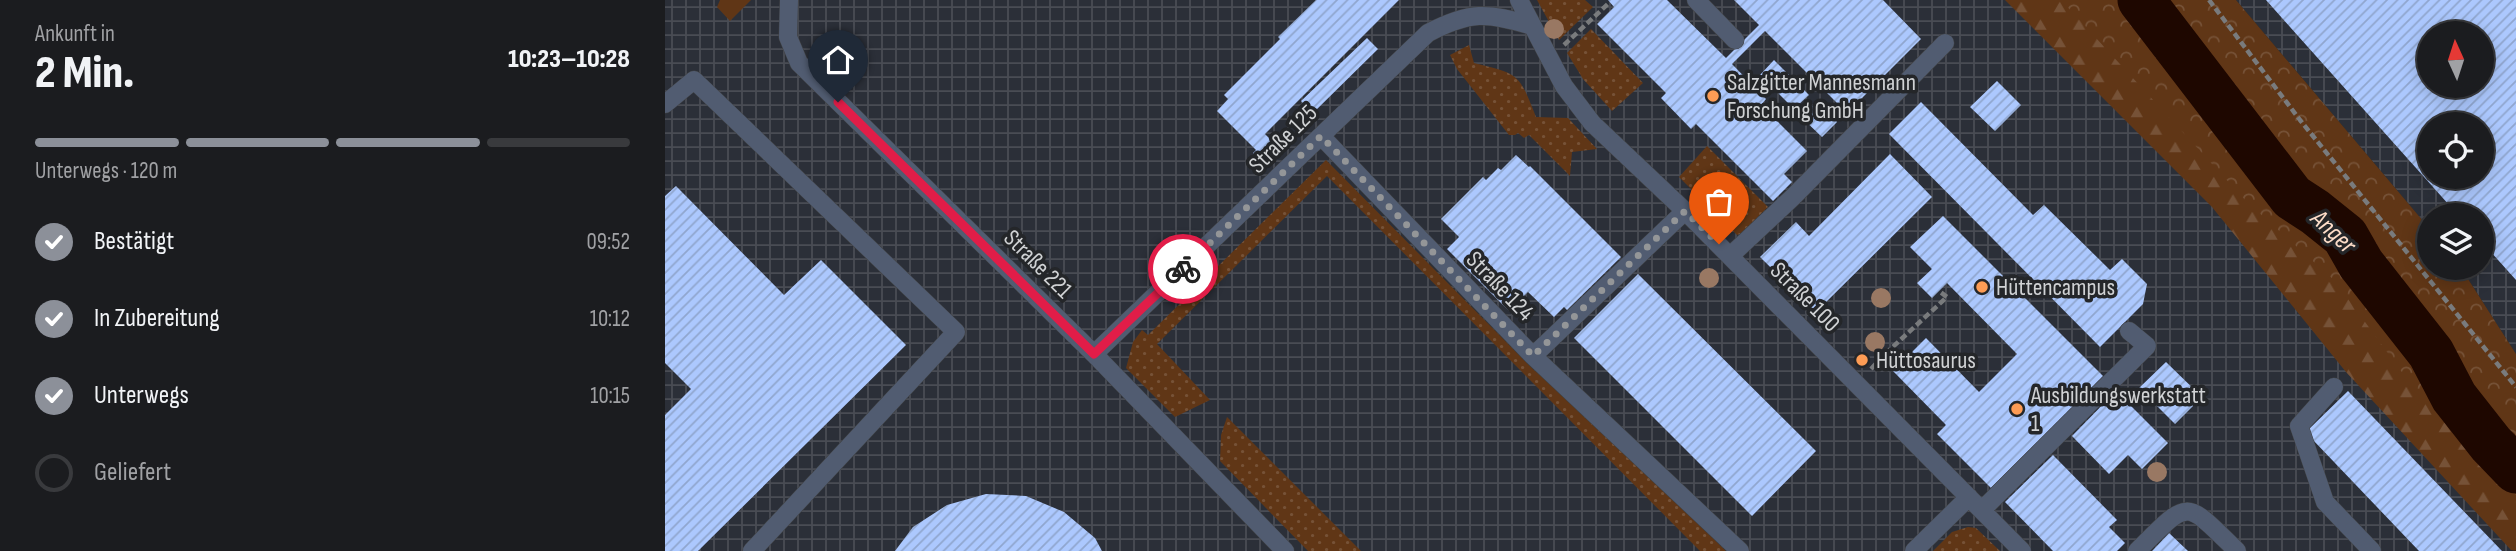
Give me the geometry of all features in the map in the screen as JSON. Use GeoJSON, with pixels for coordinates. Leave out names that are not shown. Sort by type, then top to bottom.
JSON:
{"type":"FeatureCollection","features":[{"type":"Feature","properties":{"kind":"street","name":"Straße 221"},"geometry":{"type":"LineString","coordinates":[[789,0],[788,37],[799,63],[1094,354],[1285,551]]}},
{"type":"Feature","properties":{"kind":"street","name":"Straße 100"},"geometry":{"type":"LineString","coordinates":[[1519,0],[1564,86],[1592,122],[1685,211],[2022,551]]}},
{"type":"Feature","properties":{"kind":"street"},"geometry":{"type":"LineString","coordinates":[[1696,0],[1735,40]]}},
{"type":"Feature","properties":{"kind":"street","name":"Straße 125"},"geometry":{"type":"LineString","coordinates":[[1094,354],[1428,33],[1470,16],[1507,19],[1532,26]]}},
{"type":"Feature","properties":{"kind":"street"},"geometry":{"type":"LineString","coordinates":[[1730,256],[1793,197],[1945,43]]}},
{"type":"Feature","properties":{"kind":"street"},"geometry":{"type":"LineString","coordinates":[[665,104],[694,80],[956,332],[752,551]]}},
{"type":"Feature","properties":{"kind":"street","name":"Straße 124"},"geometry":{"type":"LineString","coordinates":[[1321,136],[1533,356],[1740,551]]}},
{"type":"Feature","properties":{"kind":"street"},"geometry":{"type":"LineString","coordinates":[[1533,356],[1685,211]]}},
{"type":"Feature","properties":{"kind":"street"},"geometry":{"type":"LineString","coordinates":[[1982,510],[2147,346],[2129,331]]}},
{"type":"Feature","properties":{"kind":"street"},"geometry":{"type":"LineString","coordinates":[[2334,387],[2299,426],[2325,502],[2372,551]]}},
{"type":"Feature","properties":{"kind":"street"},"geometry":{"type":"LineString","coordinates":[[1914,551],[1969,497]]}},
{"type":"Feature","properties":{"kind":"street"},"geometry":{"type":"LineString","coordinates":[[2137,551],[2174,514],[2190,510],[2200,515],[2237,551]]}},
{"type":"Feature","properties":{"kind":"path"},"geometry":{"type":"LineString","coordinates":[[2209,0],[2300,120],[2516,387]]}},
{"type":"Feature","properties":{"kind":"path"},"geometry":{"type":"LineString","coordinates":[[1561,48],[1610,2]]}},
{"type":"Feature","properties":{"kind":"path"},"geometry":{"type":"LineString","coordinates":[[1868,377],[1884,355],[1947,297],[1939,290]]}},
{"type":"Feature","properties":{"kind":"shaded area"},"geometry":{"type":"Polygon","coordinates":[[[665,0],[2061,0],[2516,551],[665,551],[665,0]]]}},
{"type":"Feature","properties":{"kind":"shaded area"},"geometry":{"type":"Polygon","coordinates":[[[2236,0],[2516,0],[2516,354],[2469,280],[2494,280],[2494,203],[2417,203],[2417,214],[2236,0]]]}},
{"type":"Feature","properties":{"kind":"green space"},"geometry":{"type":"Polygon","coordinates":[[[720,0],[751,0],[730,21],[717,7],[720,0]]]}},
{"type":"Feature","properties":{"kind":"green space"},"geometry":{"type":"Polygon","coordinates":[[[1537,0],[1585,0],[1593,7],[1559,40],[1537,0]]]}},
{"type":"Feature","properties":{"kind":"green space"},"geometry":{"type":"Polygon","coordinates":[[[2005,0],[2115,0],[2516,484],[2516,551],[2511,550],[2346,372],[2212,207],[2005,0]]]}},
{"type":"Feature","properties":{"kind":"green space"},"geometry":{"type":"Polygon","coordinates":[[[2061,0],[2236,0],[2417,214],[2417,280],[2469,280],[2516,354],[2516,495],[2401,371],[2335,281],[2247,202],[2061,0]]]}},
{"type":"Feature","properties":{"kind":"green space"},"geometry":{"type":"Polygon","coordinates":[[[1591,29],[1643,83],[1612,111],[1583,79],[1567,53],[1591,29]]]}},
{"type":"Feature","properties":{"kind":"green space"},"geometry":{"type":"Polygon","coordinates":[[[1469,45],[1474,63],[1501,70],[1516,78],[1526,92],[1536,117],[1568,118],[1597,149],[1572,152],[1570,176],[1529,135],[1524,138],[1518,133],[1509,135],[1457,69],[1450,55],[1469,45]]]}},
{"type":"Feature","properties":{"kind":"green space"},"geometry":{"type":"Polygon","coordinates":[[[1707,146],[1768,207],[1740,234],[1737,235],[1679,177],[1707,146]]]}},
{"type":"Feature","properties":{"kind":"green space"},"geometry":{"type":"Polygon","coordinates":[[[1326,160],[1535,371],[1538,369],[1726,551],[1700,551],[1327,176],[1157,344],[1210,400],[1175,417],[1126,368],[1133,342],[1142,330],[1148,335],[1326,160]]]}},
{"type":"Feature","properties":{"kind":"green space"},"geometry":{"type":"Polygon","coordinates":[[[1227,417],[1361,551],[1308,551],[1220,461],[1221,435],[1227,417]]]}},
{"type":"Feature","properties":{"kind":"green space"},"geometry":{"type":"Polygon","coordinates":[[[1968,527],[1976,528],[2000,551],[1933,551],[1952,532],[1968,527]]]}},
{"type":"Feature","properties":{"kind":"building"},"geometry":{"type":"Polygon","coordinates":[[[1316,0],[1399,0],[1265,134],[1279,148],[1263,163],[1253,153],[1256,150],[1217,111],[1228,99],[1224,95],[1316,0]]]}},
{"type":"Feature","properties":{"kind":"building"},"geometry":{"type":"Polygon","coordinates":[[[1608,0],[1667,0],[1726,58],[1759,25],[1734,0],[1883,0],[1921,39],[1847,113],[1765,31],[1732,64],[1766,99],[1761,105],[1807,151],[1784,174],[1792,182],[1773,201],[1696,124],[1691,129],[1661,98],[1666,93],[1597,24],[1614,7],[1608,0]]]}},
{"type":"Feature","properties":{"kind":"building"},"geometry":{"type":"Polygon","coordinates":[[[2266,0],[2516,0],[2516,280],[2494,255],[2494,203],[2447,203],[2435,189],[2494,189],[2494,112],[2417,112],[2417,169],[2266,0]]]}},
{"type":"Feature","properties":{"kind":"building"},"geometry":{"type":"Polygon","coordinates":[[[1367,38],[1378,49],[1313,113],[1301,101],[1367,38]]]}},
{"type":"Feature","properties":{"kind":"building"},"geometry":{"type":"Polygon","coordinates":[[[1774,60],[1809,95],[1794,109],[1760,75],[1774,60]]]}},
{"type":"Feature","properties":{"kind":"building"},"geometry":{"type":"Polygon","coordinates":[[[1997,81],[2021,105],[1995,131],[1970,107],[1997,81]]]}},
{"type":"Feature","properties":{"kind":"building"},"geometry":{"type":"Polygon","coordinates":[[[1817,102],[1837,122],[1822,137],[1801,117],[1817,102]]]}},
{"type":"Feature","properties":{"kind":"building"},"geometry":{"type":"Polygon","coordinates":[[[1921,102],[2033,215],[2044,205],[2110,270],[2122,259],[2147,284],[2143,304],[2100,347],[1889,134],[1921,102]]]}},
{"type":"Feature","properties":{"kind":"building"},"geometry":{"type":"Polygon","coordinates":[[[1890,154],[1932,197],[1816,312],[1760,257],[1796,222],[1809,236],[1890,154]]]}},
{"type":"Feature","properties":{"kind":"building"},"geometry":{"type":"Polygon","coordinates":[[[1516,155],[1621,257],[1567,310],[1564,307],[1554,317],[1528,292],[1509,311],[1447,249],[1459,237],[1441,219],[1483,177],[1486,180],[1498,168],[1501,170],[1516,155]]]}},
{"type":"Feature","properties":{"kind":"building"},"geometry":{"type":"Polygon","coordinates":[[[676,186],[784,295],[821,260],[906,345],[698,551],[665,551],[665,415],[691,389],[665,363],[665,196],[676,186]]]}},
{"type":"Feature","properties":{"kind":"building"},"geometry":{"type":"Polygon","coordinates":[[[1943,216],[2103,376],[1991,488],[1937,434],[1946,425],[1893,371],[1926,338],[1979,392],[2017,354],[1947,283],[1932,298],[1917,283],[1932,269],[1910,247],[1943,216]]]}},
{"type":"Feature","properties":{"kind":"building"},"geometry":{"type":"Polygon","coordinates":[[[1638,274],[1816,451],[1752,516],[1574,338],[1638,274]]]}},
{"type":"Feature","properties":{"kind":"building"},"geometry":{"type":"Polygon","coordinates":[[[2166,362],[2202,397],[2175,424],[2139,388],[2166,362]]]}},
{"type":"Feature","properties":{"kind":"building"},"geometry":{"type":"Polygon","coordinates":[[[2116,391],[2168,443],[2142,469],[2128,455],[2109,474],[2072,436],[2116,391]]]}},
{"type":"Feature","properties":{"kind":"building"},"geometry":{"type":"Polygon","coordinates":[[[2348,391],[2502,551],[2419,551],[2313,440],[2309,429],[2348,391]]]}},
{"type":"Feature","properties":{"kind":"building"},"geometry":{"type":"Polygon","coordinates":[[[2053,455],[2117,520],[2109,527],[2125,543],[2117,551],[2053,551],[2005,502],[2053,455]]]}},
{"type":"Feature","properties":{"kind":"building"},"geometry":{"type":"Polygon","coordinates":[[[986,494],[1026,496],[1064,512],[1095,538],[1102,551],[895,551],[913,527],[947,505],[986,494]]]}},
{"type":"Feature","properties":{"kind":"building"},"geometry":{"type":"Polygon","coordinates":[[[2169,533],[2188,551],[2152,551],[2169,533]]]}},
{"type":"Feature","properties":{"kind":"waterway","name":"Anger"},"geometry":{"type":"LineString","coordinates":[[2141,0],[2292,197],[2345,236],[2361,264],[2431,353],[2454,397],[2491,444],[2516,470]]}},
{"type":"Feature","properties":{"kind":"way so far"},"geometry":{"type":"LineString","coordinates":[[1183,269],[1321,136],[1533,356],[1685,211],[1719,244]]}},
{"type":"Feature","properties":{"kind":"place","name":"Salzgitter Mannesmann Forschung GmbH"},"geometry":{"type":"Point","coordinates":[1713,96]}},
{"type":"Feature","properties":{"kind":"place","name":"Hüttencampus"},"geometry":{"type":"Point","coordinates":[1982,287]}},
{"type":"Feature","properties":{"kind":"place","name":"Hüttosaurus"},"geometry":{"type":"Point","coordinates":[1862,360]}},
{"type":"Feature","properties":{"kind":"place","name":"Ausbildungswerkstatt 1"},"geometry":{"type":"Point","coordinates":[2017,409]}},
{"type":"Feature","properties":{"kind":"route"},"geometry":{"type":"LineString","coordinates":[[838,102],[1094,354],[1183,269]]}}]}
